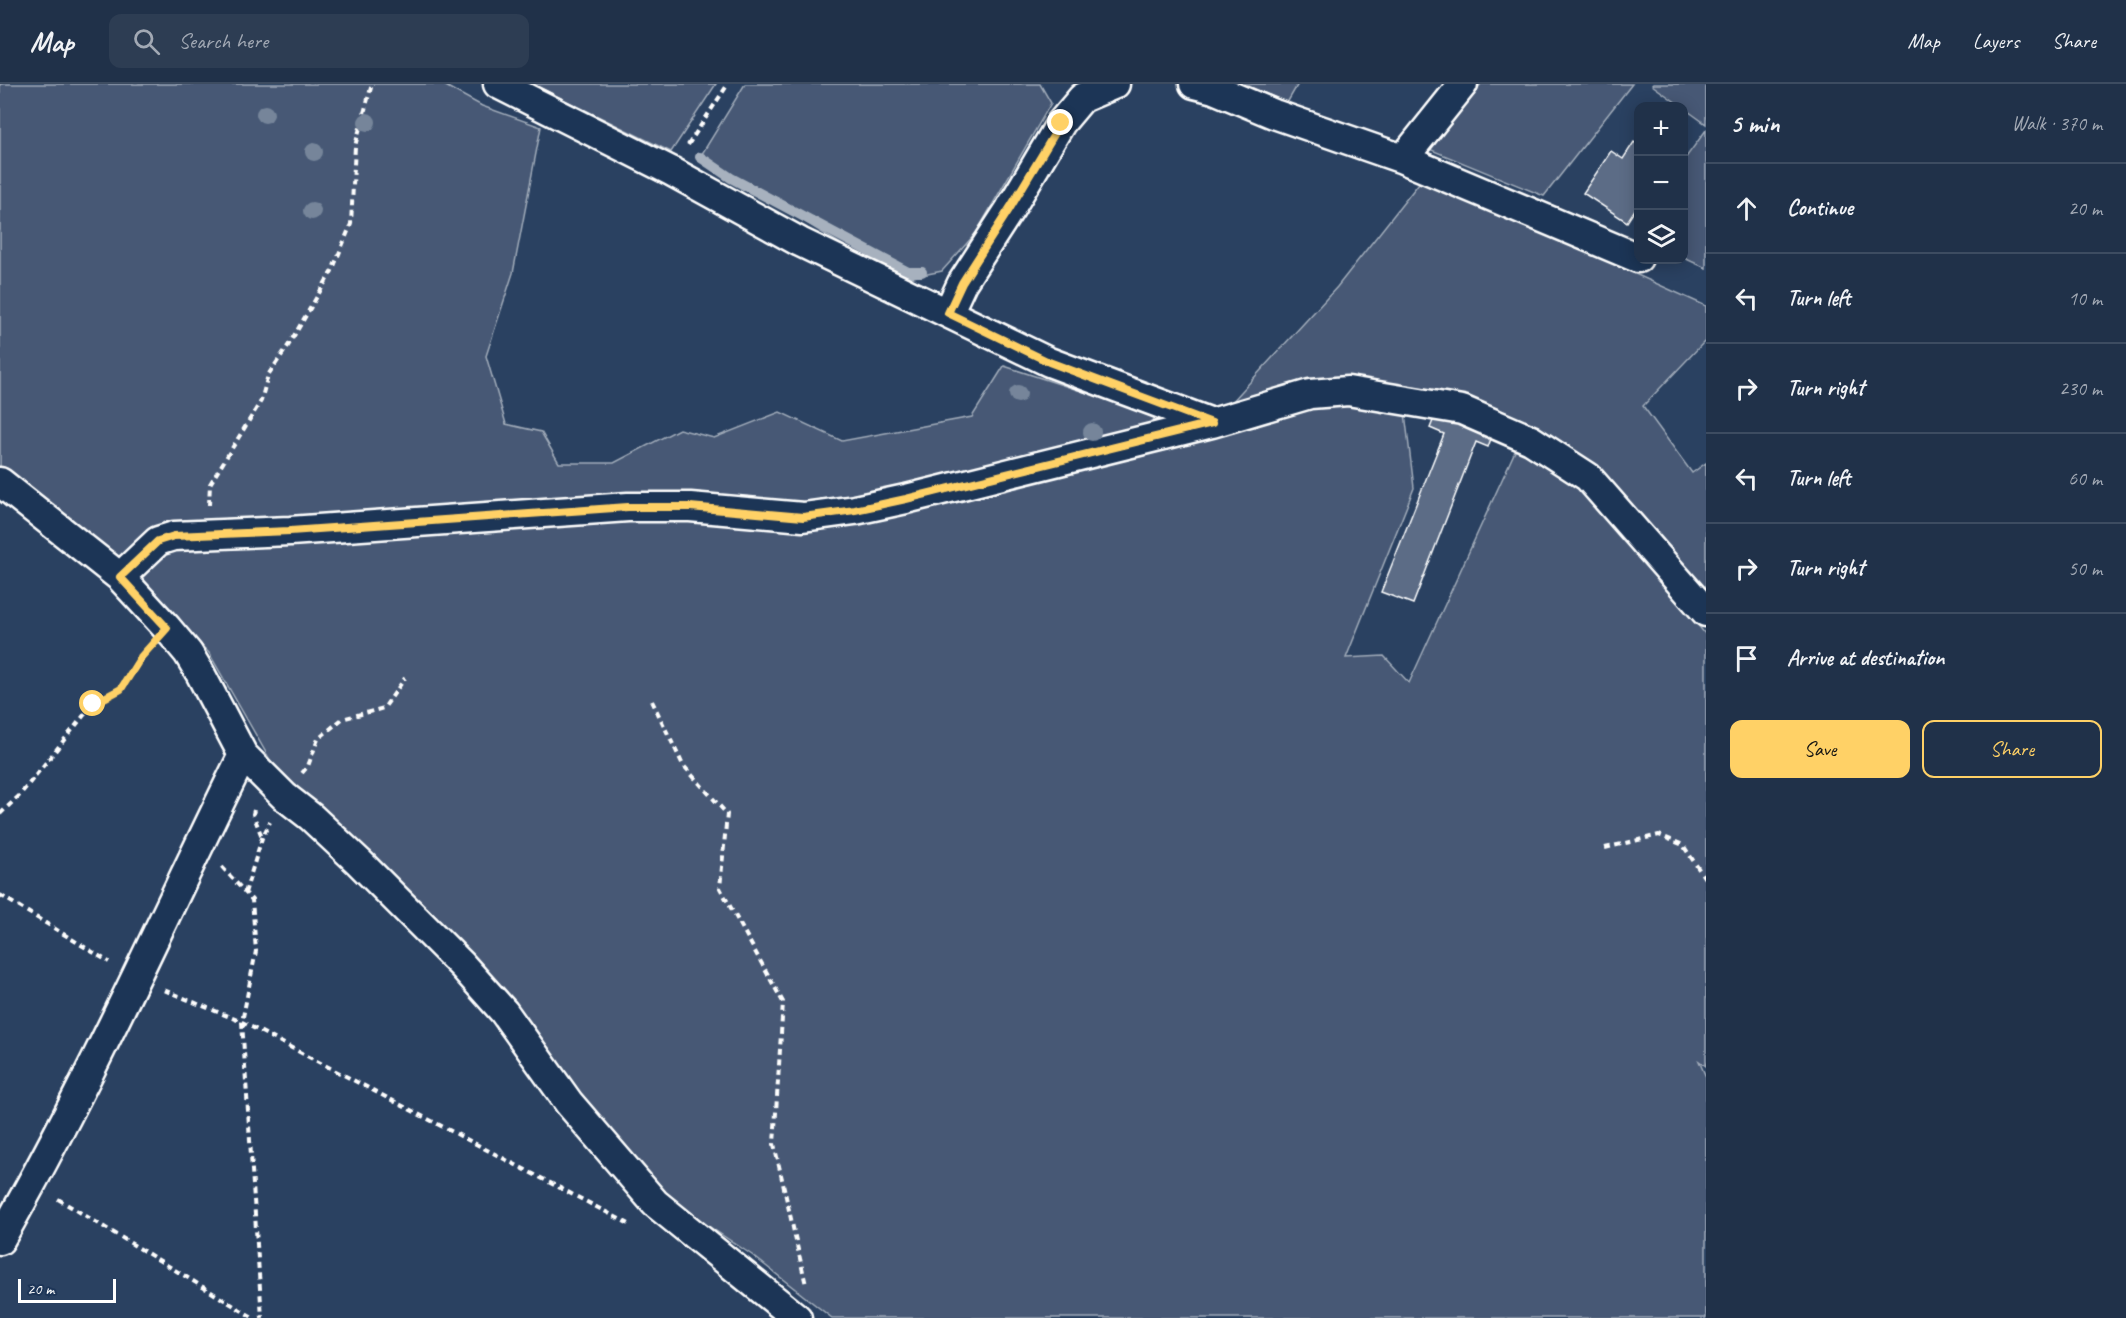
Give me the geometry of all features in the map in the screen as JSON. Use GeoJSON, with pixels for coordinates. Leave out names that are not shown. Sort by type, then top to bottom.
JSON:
{"type":"FeatureCollection","features":[{"type":"Feature","properties":{"kind":"street"},"geometry":{"type":"LineString","coordinates":[[498,84],[671,171],[800,242],[1049,362],[1212,423]]}},
{"type":"Feature","properties":{"kind":"street"},"geometry":{"type":"LineString","coordinates":[[948,313],[962,283],[1061,123],[1082,98],[1115,84]]}},
{"type":"Feature","properties":{"kind":"street"},"geometry":{"type":"LineString","coordinates":[[1194,84],[1214,89],[1274,114],[1403,159],[1634,255]]}},
{"type":"Feature","properties":{"kind":"street"},"geometry":{"type":"LineString","coordinates":[[1403,159],[1463,84]]}},
{"type":"Feature","properties":{"kind":"street"},"geometry":{"type":"LineString","coordinates":[[120,577],[158,541],[174,536],[628,507],[690,507],[803,517],[855,510],[1212,423],[1310,394],[1348,391],[1462,410],[1531,440],[1588,477],[1706,612]]}},
{"type":"Feature","properties":{"kind":"street"},"geometry":{"type":"LineString","coordinates":[[0,482],[120,577],[167,628],[188,653],[200,673],[243,755],[284,796],[311,817],[403,904],[462,965],[504,1012],[569,1103],[655,1203],[802,1306]]}},
{"type":"Feature","properties":{"kind":"street"},"geometry":{"type":"LineString","coordinates":[[0,1240],[32,1184],[136,978],[243,755]]}},
{"type":"Feature","properties":{"kind":"path"},"geometry":{"type":"LineString","coordinates":[[207,535],[210,484],[261,401],[268,375],[288,346],[332,271],[351,224],[355,146],[372,84]]}},
{"type":"Feature","properties":{"kind":"path"},"geometry":{"type":"LineString","coordinates":[[671,171],[728,84]]}},
{"type":"Feature","properties":{"kind":"path"},"geometry":{"type":"LineString","coordinates":[[0,814],[20,796],[93,704],[121,689],[141,657],[167,628]]}},
{"type":"Feature","properties":{"kind":"path"},"geometry":{"type":"LineString","coordinates":[[245,894],[262,838],[284,796],[308,766],[318,739],[342,719],[384,708],[405,678]]}},
{"type":"Feature","properties":{"kind":"path"},"geometry":{"type":"LineString","coordinates":[[652,701],[683,765],[727,814],[720,888],[783,1002],[774,1144],[802,1306]]}},
{"type":"Feature","properties":{"kind":"path"},"geometry":{"type":"LineString","coordinates":[[1605,848],[1659,835],[1683,844],[1706,880]]}},
{"type":"Feature","properties":{"kind":"path"},"geometry":{"type":"LineString","coordinates":[[200,842],[252,900],[256,951],[242,1022],[262,1318]]}},
{"type":"Feature","properties":{"kind":"path"},"geometry":{"type":"LineString","coordinates":[[0,895],[136,978],[242,1022],[633,1226]]}},
{"type":"Feature","properties":{"kind":"path"},"geometry":{"type":"LineString","coordinates":[[32,1184],[254,1318]]}},
{"type":"Feature","properties":{"kind":"shaded area"},"geometry":{"type":"Polygon","coordinates":[[[0,84],[442,84],[482,106],[541,127],[513,273],[486,356],[506,424],[541,432],[559,463],[614,463],[679,429],[714,438],[780,412],[842,441],[972,417],[1004,366],[1158,416],[1140,431],[802,507],[709,493],[199,525],[119,564],[0,467],[0,84]]]}},
{"type":"Feature","properties":{"kind":"shaded area"},"geometry":{"type":"Polygon","coordinates":[[[532,84],[716,84],[671,152],[532,84]]]}},
{"type":"Feature","properties":{"kind":"shaded area"},"geometry":{"type":"Polygon","coordinates":[[[745,84],[1040,84],[1051,103],[976,233],[942,271],[899,280],[700,157],[745,84]]]}},
{"type":"Feature","properties":{"kind":"shaded area"},"geometry":{"type":"Polygon","coordinates":[[[1244,84],[1298,84],[1287,103],[1244,84]]]}},
{"type":"Feature","properties":{"kind":"shaded area"},"geometry":{"type":"Polygon","coordinates":[[[1481,84],[1632,84],[1544,196],[1429,149],[1481,84]]]}},
{"type":"Feature","properties":{"kind":"shaded area"},"geometry":{"type":"Polygon","coordinates":[[[1706,84],[1706,124],[1688,111],[1688,102],[1676,102],[1652,85],[1706,84]]]}},
{"type":"Feature","properties":{"kind":"shaded area"},"geometry":{"type":"Polygon","coordinates":[[[1706,130],[1706,268],[1688,260],[1688,155],[1706,130]]]}},
{"type":"Feature","properties":{"kind":"shaded area"},"geometry":{"type":"Polygon","coordinates":[[[1423,178],[1706,306],[1706,340],[1643,406],[1692,473],[1706,463],[1706,593],[1594,464],[1474,399],[1354,377],[1231,403],[1337,287],[1423,178]]]}},
{"type":"Feature","properties":{"kind":"shaded area"},"geometry":{"type":"Polygon","coordinates":[[[1328,399],[1405,413],[1414,488],[1346,658],[1384,656],[1409,683],[1516,449],[1577,479],[1706,635],[1706,1066],[1699,1061],[1706,1077],[1706,1318],[832,1318],[752,1255],[686,1211],[606,1139],[277,772],[209,653],[137,581],[166,547],[456,526],[926,506],[1255,426],[1328,399]]]}},
{"type":"Feature","properties":{"kind":"building"},"geometry":{"type":"Polygon","coordinates":[[[1634,142],[1634,211],[1627,222],[1583,193],[1611,151],[1623,159],[1634,142]]]}},
{"type":"Feature","properties":{"kind":"building"},"geometry":{"type":"Polygon","coordinates":[[[1437,411],[1493,433],[1488,447],[1476,442],[1413,604],[1381,592],[1444,434],[1430,428],[1437,411]]]}},
{"type":"Feature","properties":{"kind":"waterway"},"geometry":{"type":"LineString","coordinates":[[700,157],[731,178],[908,272],[922,272]]}},
{"type":"Feature","properties":{"kind":"route"},"geometry":{"type":"LineString","coordinates":[[93,704],[121,689],[141,657],[167,628],[120,577],[158,541],[174,536],[290,531],[628,507],[690,507],[803,517],[855,510],[906,499],[1212,423],[1049,362],[948,313],[962,283],[1061,123]]}}]}
